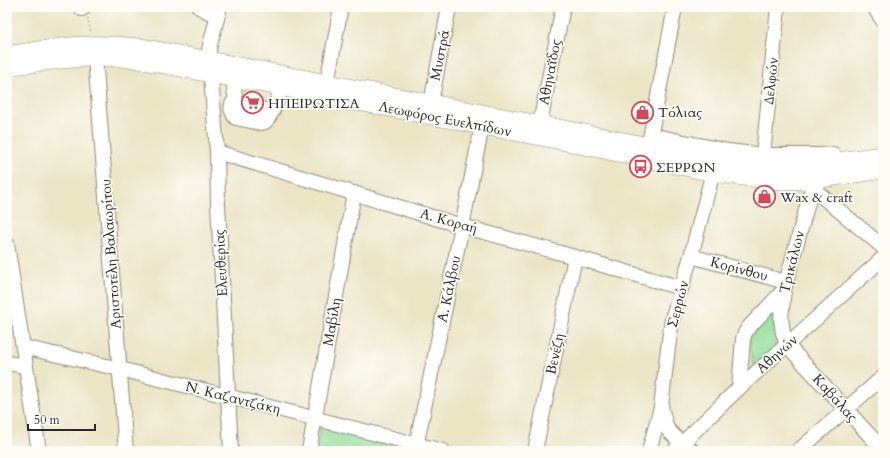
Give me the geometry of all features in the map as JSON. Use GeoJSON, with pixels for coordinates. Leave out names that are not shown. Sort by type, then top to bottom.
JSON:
{"type":"FeatureCollection","features":[{"type":"Feature","properties":{"kind":"main road","name":"Λεωφόρος Ευελπίδων"},"geometry":{"type":"LineString","coordinates":[[7,55],[89,45],[96,51]]}},
{"type":"Feature","properties":{"kind":"main road","name":"Λεωφόρος Ευελπίδων"},"geometry":{"type":"LineString","coordinates":[[7,67],[64,59],[118,45],[148,48],[210,67],[327,83],[431,103],[541,131],[715,166],[773,181],[791,181],[812,184],[883,170]]}},
{"type":"Feature","properties":{"kind":"main road","name":"Λεωφόρος Ευελπίδων"},"geometry":{"type":"LineString","coordinates":[[210,67],[233,79],[482,126],[650,140],[715,166],[791,167],[883,155]]}},
{"type":"Feature","properties":{"kind":"street"},"geometry":{"type":"LineString","coordinates":[[198,7],[218,12]]}},
{"type":"Feature","properties":{"kind":"street"},"geometry":{"type":"LineString","coordinates":[[327,83],[342,7]]}},
{"type":"Feature","properties":{"kind":"street","name":"Μυστρά"},"geometry":{"type":"LineString","coordinates":[[431,103],[449,7]]}},
{"type":"Feature","properties":{"kind":"street","name":"Αθηναΐδος"},"geometry":{"type":"LineString","coordinates":[[541,131],[542,113],[563,7]]}},
{"type":"Feature","properties":{"kind":"street"},"geometry":{"type":"LineString","coordinates":[[674,7],[650,140],[763,156],[821,156],[883,148]]}},
{"type":"Feature","properties":{"kind":"street","name":"Δελφών"},"geometry":{"type":"LineString","coordinates":[[763,156],[778,7]]}},
{"type":"Feature","properties":{"kind":"street"},"geometry":{"type":"LineString","coordinates":[[874,7],[883,21]]}},
{"type":"Feature","properties":{"kind":"street","name":"Ελευθερίας"},"geometry":{"type":"LineString","coordinates":[[218,12],[210,45],[210,67],[217,152],[218,204],[231,451]]}},
{"type":"Feature","properties":{"kind":"street","name":"Αριστοτέλη Βαλαωρίτου"},"geometry":{"type":"LineString","coordinates":[[96,51],[126,451]]}},
{"type":"Feature","properties":{"kind":"street"},"geometry":{"type":"LineString","coordinates":[[233,79],[234,104]]}},
{"type":"Feature","properties":{"kind":"street"},"geometry":{"type":"LineString","coordinates":[[213,103],[234,104],[272,111],[282,88]]}},
{"type":"Feature","properties":{"kind":"street","name":"A. Κάλβου"},"geometry":{"type":"LineString","coordinates":[[415,448],[482,126]]}},
{"type":"Feature","properties":{"kind":"street","name":"Α. Κοραή"},"geometry":{"type":"LineString","coordinates":[[217,152],[462,226],[681,288]]}},
{"type":"Feature","properties":{"kind":"street","name":"Σερρών"},"geometry":{"type":"LineString","coordinates":[[648,451],[661,407],[672,319],[691,256],[715,166]]}},
{"type":"Feature","properties":{"kind":"street"},"geometry":{"type":"LineString","coordinates":[[812,184],[883,247]]}},
{"type":"Feature","properties":{"kind":"street","name":"Τρικάλων"},"geometry":{"type":"LineString","coordinates":[[787,345],[783,333],[781,318],[785,286],[812,184]]}},
{"type":"Feature","properties":{"kind":"street","name":"Μαβίλη"},"geometry":{"type":"LineString","coordinates":[[309,451],[354,193]]}},
{"type":"Feature","properties":{"kind":"street"},"geometry":{"type":"LineString","coordinates":[[7,244],[39,451]]}},
{"type":"Feature","properties":{"kind":"street","name":"Κορίνθου"},"geometry":{"type":"LineString","coordinates":[[691,256],[785,286]]}},
{"type":"Feature","properties":{"kind":"street","name":"Βενέζη"},"geometry":{"type":"LineString","coordinates":[[535,451],[575,257]]}},
{"type":"Feature","properties":{"kind":"street","name":"Αθηνών"},"geometry":{"type":"LineString","coordinates":[[678,447],[739,388],[883,258]]}},
{"type":"Feature","properties":{"kind":"street"},"geometry":{"type":"LineString","coordinates":[[739,388],[743,339],[745,333],[785,286]]}},
{"type":"Feature","properties":{"kind":"street","name":"Καβάλας"},"geometry":{"type":"LineString","coordinates":[[787,345],[883,450]]}},
{"type":"Feature","properties":{"kind":"street","name":"Ν. Καζαντζάκη"},"geometry":{"type":"LineString","coordinates":[[23,347],[228,396],[415,448],[443,451]]}},
{"type":"Feature","properties":{"kind":"street"},"geometry":{"type":"LineString","coordinates":[[7,363],[26,366]]}},
{"type":"Feature","properties":{"kind":"street"},"geometry":{"type":"LineString","coordinates":[[798,451],[883,376]]}},
{"type":"Feature","properties":{"kind":"street"},"geometry":{"type":"LineString","coordinates":[[661,407],[667,429],[678,447],[693,451]]}},
{"type":"Feature","properties":{"kind":"path"},"geometry":{"type":"LineString","coordinates":[[83,8],[88,17],[96,51]]}},
{"type":"Feature","properties":{"kind":"green space"},"geometry":{"type":"Polygon","coordinates":[[[782,296],[773,333],[776,349],[753,369],[750,337],[782,296]]]}},
{"type":"Feature","properties":{"kind":"green space"},"geometry":{"type":"Polygon","coordinates":[[[320,427],[407,449],[407,451],[316,451],[320,427]]]}},
{"type":"Feature","properties":{"kind":"place","name":"ΗΠΕΙΡΩΤΙΣΑ"},"geometry":{"type":"Point","coordinates":[253,103]}},
{"type":"Feature","properties":{"kind":"place","name":"Τόλιας"},"geometry":{"type":"Point","coordinates":[642,112]}},
{"type":"Feature","properties":{"kind":"place","name":"ΣΕΡΡΩΝ"},"geometry":{"type":"Point","coordinates":[641,167]}},
{"type":"Feature","properties":{"kind":"place","name":"Wax & craft"},"geometry":{"type":"Point","coordinates":[764,197]}}]}
